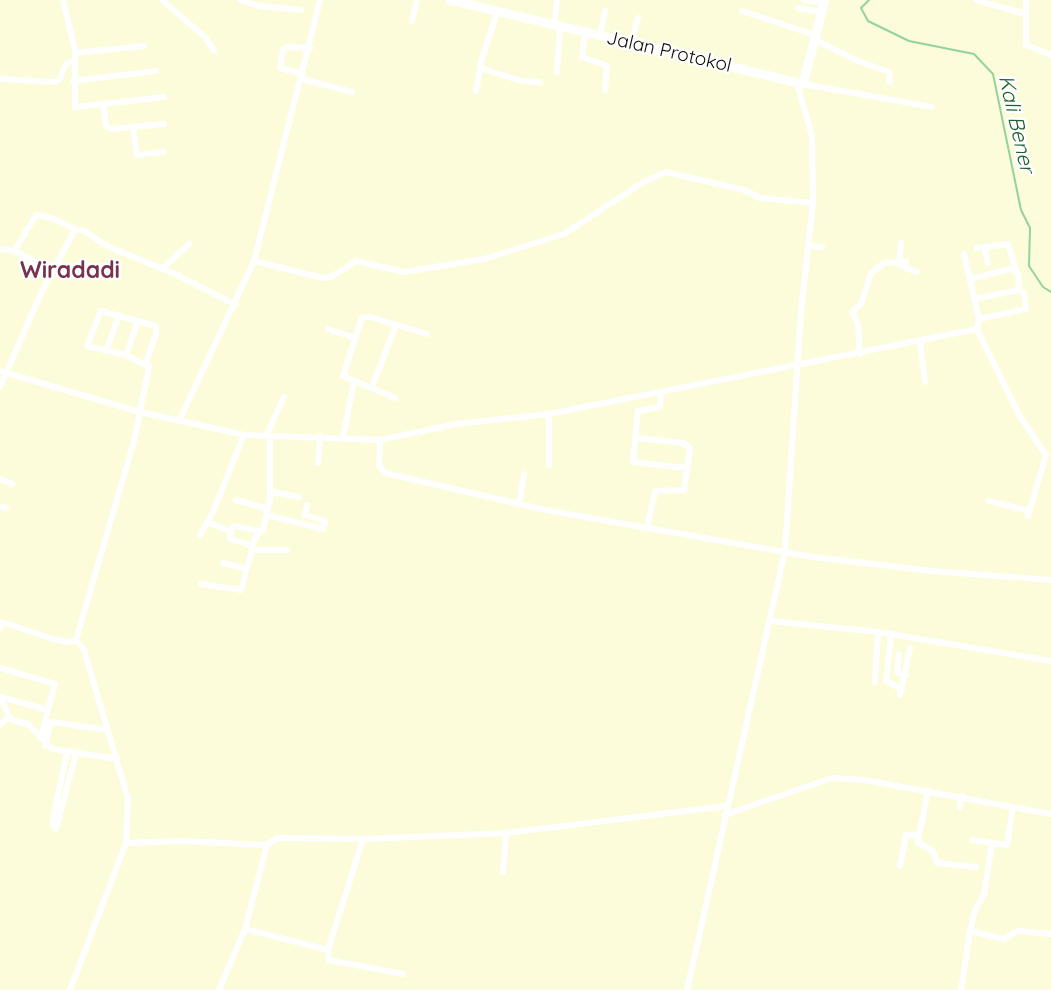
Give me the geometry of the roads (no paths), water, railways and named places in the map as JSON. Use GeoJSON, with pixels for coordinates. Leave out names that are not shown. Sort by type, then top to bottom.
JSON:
{"type":"FeatureCollection","features":[{"type":"Feature","properties":{"kind":"street"},"geometry":{"type":"LineString","coordinates":[[63,0],[75,57],[75,107],[164,97]]}},
{"type":"Feature","properties":{"kind":"street"},"geometry":{"type":"LineString","coordinates":[[162,0],[205,37],[214,51]]}},
{"type":"Feature","properties":{"kind":"street"},"geometry":{"type":"LineString","coordinates":[[240,0],[258,6],[301,10]]}},
{"type":"Feature","properties":{"kind":"street"},"geometry":{"type":"LineString","coordinates":[[179,421],[236,305],[254,261],[303,77],[320,0]]}},
{"type":"Feature","properties":{"kind":"street"},"geometry":{"type":"LineString","coordinates":[[412,21],[417,0]]}},
{"type":"Feature","properties":{"kind":"street","name":"Jalan Protokol"},"geometry":{"type":"LineString","coordinates":[[450,0],[800,84]]}},
{"type":"Feature","properties":{"kind":"street"},"geometry":{"type":"LineString","coordinates":[[557,0],[557,72]]}},
{"type":"Feature","properties":{"kind":"street"},"geometry":{"type":"LineString","coordinates":[[804,0],[823,5]]}},
{"type":"Feature","properties":{"kind":"street"},"geometry":{"type":"LineString","coordinates":[[976,0],[1026,14]]}},
{"type":"Feature","properties":{"kind":"street"},"geometry":{"type":"LineString","coordinates":[[1026,0],[1027,45],[1051,55]]}},
{"type":"Feature","properties":{"kind":"street"},"geometry":{"type":"LineString","coordinates":[[798,8],[823,5]]}},
{"type":"Feature","properties":{"kind":"street"},"geometry":{"type":"LineString","coordinates":[[687,990],[785,551],[797,366],[813,203],[813,135],[800,84],[823,5]]}},
{"type":"Feature","properties":{"kind":"street"},"geometry":{"type":"LineString","coordinates":[[600,36],[605,10]]}},
{"type":"Feature","properties":{"kind":"street"},"geometry":{"type":"LineString","coordinates":[[742,11],[814,37],[858,61],[889,72],[890,82]]}},
{"type":"Feature","properties":{"kind":"street"},"geometry":{"type":"LineString","coordinates":[[476,91],[497,12]]}},
{"type":"Feature","properties":{"kind":"street"},"geometry":{"type":"LineString","coordinates":[[631,43],[638,18]]}},
{"type":"Feature","properties":{"kind":"street"},"geometry":{"type":"LineString","coordinates":[[584,32],[582,57],[607,66],[605,90]]}},
{"type":"Feature","properties":{"kind":"street"},"geometry":{"type":"LineString","coordinates":[[0,79],[54,82],[59,80],[66,64],[75,57],[144,46]]}},
{"type":"Feature","properties":{"kind":"street"},"geometry":{"type":"LineString","coordinates":[[310,48],[290,46],[283,49],[280,68],[352,92]]}},
{"type":"Feature","properties":{"kind":"street"},"geometry":{"type":"LineString","coordinates":[[480,68],[521,81],[540,82]]}},
{"type":"Feature","properties":{"kind":"street"},"geometry":{"type":"LineString","coordinates":[[73,81],[156,71]]}},
{"type":"Feature","properties":{"kind":"street"},"geometry":{"type":"LineString","coordinates":[[800,84],[932,107]]}},
{"type":"Feature","properties":{"kind":"street"},"geometry":{"type":"LineString","coordinates":[[103,104],[108,128],[164,124]]}},
{"type":"Feature","properties":{"kind":"street"},"geometry":{"type":"LineString","coordinates":[[134,127],[137,155],[163,152]]}},
{"type":"Feature","properties":{"kind":"street"},"geometry":{"type":"LineString","coordinates":[[254,261],[323,278],[331,277],[356,261],[404,272],[484,259],[564,234],[645,181],[666,172],[744,190],[760,198],[813,203]]}},
{"type":"Feature","properties":{"kind":"street"},"geometry":{"type":"LineString","coordinates":[[15,251],[36,215],[52,218],[77,230],[83,230],[131,258],[162,269],[236,305]]}},
{"type":"Feature","properties":{"kind":"street"},"geometry":{"type":"LineString","coordinates":[[0,387],[2,372],[52,270],[72,232],[77,230]]}},
{"type":"Feature","properties":{"kind":"street"},"geometry":{"type":"LineString","coordinates":[[901,243],[905,270],[917,272]]}},
{"type":"Feature","properties":{"kind":"street"},"geometry":{"type":"LineString","coordinates":[[162,269],[190,244]]}},
{"type":"Feature","properties":{"kind":"street"},"geometry":{"type":"LineString","coordinates":[[988,263],[981,247],[1009,244],[1019,290]]}},
{"type":"Feature","properties":{"kind":"street"},"geometry":{"type":"LineString","coordinates":[[809,246],[822,247]]}},
{"type":"Feature","properties":{"kind":"street"},"geometry":{"type":"LineString","coordinates":[[0,248],[15,251],[52,270]]}},
{"type":"Feature","properties":{"kind":"street"},"geometry":{"type":"LineString","coordinates":[[964,254],[979,319],[977,329],[1019,415],[1046,455],[1028,514],[989,500]]}},
{"type":"Feature","properties":{"kind":"street"},"geometry":{"type":"LineString","coordinates":[[860,354],[858,324],[853,310],[861,304],[873,270],[884,263],[902,262]]}},
{"type":"Feature","properties":{"kind":"street"},"geometry":{"type":"LineString","coordinates":[[971,279],[1016,270]]}},
{"type":"Feature","properties":{"kind":"street"},"geometry":{"type":"LineString","coordinates":[[975,299],[1019,290],[1024,293],[1026,310],[979,319]]}},
{"type":"Feature","properties":{"kind":"street"},"geometry":{"type":"LineString","coordinates":[[76,640],[140,412],[149,369],[146,363],[86,343],[101,311],[157,329],[146,363]]}},
{"type":"Feature","properties":{"kind":"street"},"geometry":{"type":"LineString","coordinates":[[106,351],[119,315]]}},
{"type":"Feature","properties":{"kind":"street"},"geometry":{"type":"LineString","coordinates":[[395,398],[343,376],[364,317],[427,334]]}},
{"type":"Feature","properties":{"kind":"street"},"geometry":{"type":"LineString","coordinates":[[126,355],[138,321]]}},
{"type":"Feature","properties":{"kind":"street"},"geometry":{"type":"LineString","coordinates":[[372,387],[396,325]]}},
{"type":"Feature","properties":{"kind":"street"},"geometry":{"type":"LineString","coordinates":[[328,329],[355,338]]}},
{"type":"Feature","properties":{"kind":"street"},"geometry":{"type":"LineString","coordinates":[[2,372],[140,412],[244,435],[380,440],[456,424],[549,414],[920,343],[977,329]]}},
{"type":"Feature","properties":{"kind":"street"},"geometry":{"type":"LineString","coordinates":[[920,343],[925,382]]}},
{"type":"Feature","properties":{"kind":"street"},"geometry":{"type":"LineString","coordinates":[[343,437],[354,382]]}},
{"type":"Feature","properties":{"kind":"street"},"geometry":{"type":"LineString","coordinates":[[660,393],[660,407],[638,411],[634,463],[687,468]]}},
{"type":"Feature","properties":{"kind":"street"},"geometry":{"type":"LineString","coordinates":[[201,584],[240,591],[252,548],[259,531],[263,530],[272,492],[268,436],[284,397]]}},
{"type":"Feature","properties":{"kind":"street"},"geometry":{"type":"LineString","coordinates":[[549,414],[550,465]]}},
{"type":"Feature","properties":{"kind":"street"},"geometry":{"type":"LineString","coordinates":[[200,535],[244,435]]}},
{"type":"Feature","properties":{"kind":"street"},"geometry":{"type":"LineString","coordinates":[[318,463],[320,436]]}},
{"type":"Feature","properties":{"kind":"street"},"geometry":{"type":"LineString","coordinates":[[636,438],[686,444],[690,448],[683,491],[653,492],[647,528]]}},
{"type":"Feature","properties":{"kind":"street"},"geometry":{"type":"LineString","coordinates":[[380,440],[379,466],[385,473],[519,504],[785,551],[932,572],[1051,579]]}},
{"type":"Feature","properties":{"kind":"street"},"geometry":{"type":"LineString","coordinates":[[519,504],[524,474]]}},
{"type":"Feature","properties":{"kind":"street"},"geometry":{"type":"LineString","coordinates":[[0,479],[12,484]]}},
{"type":"Feature","properties":{"kind":"street"},"geometry":{"type":"LineString","coordinates":[[272,492],[299,497]]}},
{"type":"Feature","properties":{"kind":"street"},"geometry":{"type":"LineString","coordinates":[[236,500],[303,524],[324,527],[324,520],[305,515]]}},
{"type":"Feature","properties":{"kind":"street"},"geometry":{"type":"LineString","coordinates":[[303,524],[307,505]]}},
{"type":"Feature","properties":{"kind":"street"},"geometry":{"type":"LineString","coordinates":[[208,522],[231,532]]}},
{"type":"Feature","properties":{"kind":"street"},"geometry":{"type":"LineString","coordinates":[[259,531],[234,526],[230,539],[252,548],[287,550]]}},
{"type":"Feature","properties":{"kind":"street"},"geometry":{"type":"LineString","coordinates":[[223,563],[246,569]]}},
{"type":"Feature","properties":{"kind":"street"},"geometry":{"type":"LineString","coordinates":[[770,621],[878,632],[1051,661]]}},
{"type":"Feature","properties":{"kind":"street"},"geometry":{"type":"LineString","coordinates":[[1,624],[53,639],[76,640],[83,646],[128,799],[126,843],[70,990]]}},
{"type":"Feature","properties":{"kind":"street"},"geometry":{"type":"LineString","coordinates":[[875,682],[878,632]]}},
{"type":"Feature","properties":{"kind":"street"},"geometry":{"type":"LineString","coordinates":[[891,634],[886,681],[901,692],[910,648]]}},
{"type":"Feature","properties":{"kind":"street"},"geometry":{"type":"LineString","coordinates":[[900,654],[897,672],[906,675]]}},
{"type":"Feature","properties":{"kind":"street"},"geometry":{"type":"LineString","coordinates":[[0,668],[55,683],[41,738]]}},
{"type":"Feature","properties":{"kind":"street"},"geometry":{"type":"LineString","coordinates":[[0,697],[48,710]]}},
{"type":"Feature","properties":{"kind":"street"},"geometry":{"type":"LineString","coordinates":[[0,697],[9,719]]}},
{"type":"Feature","properties":{"kind":"street"},"geometry":{"type":"LineString","coordinates":[[0,725],[9,719],[28,724],[45,746],[67,753],[117,759]]}},
{"type":"Feature","properties":{"kind":"street"},"geometry":{"type":"LineString","coordinates":[[45,746],[51,722],[108,730]]}},
{"type":"Feature","properties":{"kind":"street"},"geometry":{"type":"LineString","coordinates":[[67,753],[53,818],[53,826],[57,829],[76,754]]}},
{"type":"Feature","properties":{"kind":"street"},"geometry":{"type":"LineString","coordinates":[[724,815],[832,778],[961,796],[1051,814]]}},
{"type":"Feature","properties":{"kind":"street"},"geometry":{"type":"LineString","coordinates":[[928,791],[918,843],[933,851],[937,863],[976,867]]}},
{"type":"Feature","properties":{"kind":"street"},"geometry":{"type":"LineString","coordinates":[[960,807],[961,796]]}},
{"type":"Feature","properties":{"kind":"street"},"geometry":{"type":"LineString","coordinates":[[126,843],[180,841],[267,845],[277,838],[363,839],[506,832],[727,806]]}},
{"type":"Feature","properties":{"kind":"street"},"geometry":{"type":"LineString","coordinates":[[972,840],[1007,845],[1013,807]]}},
{"type":"Feature","properties":{"kind":"street"},"geometry":{"type":"LineString","coordinates":[[503,872],[506,832]]}},
{"type":"Feature","properties":{"kind":"street"},"geometry":{"type":"LineString","coordinates":[[900,866],[906,835],[919,835]]}},
{"type":"Feature","properties":{"kind":"street"},"geometry":{"type":"LineString","coordinates":[[363,839],[328,950],[329,960],[403,974]]}},
{"type":"Feature","properties":{"kind":"street"},"geometry":{"type":"LineString","coordinates":[[961,990],[970,931],[975,910],[984,894],[992,844]]}},
{"type":"Feature","properties":{"kind":"street"},"geometry":{"type":"LineString","coordinates":[[219,990],[244,929],[267,845]]}},
{"type":"Feature","properties":{"kind":"street"},"geometry":{"type":"LineString","coordinates":[[244,929],[328,950]]}},
{"type":"Feature","properties":{"kind":"street"},"geometry":{"type":"LineString","coordinates":[[970,931],[1004,939],[1017,931],[1051,934]]}},
{"type":"Feature","properties":{"kind":"waterway","name":"Kali Bener"},"geometry":{"type":"LineString","coordinates":[[869,0],[861,8],[868,21],[909,41],[974,54],[993,74],[1021,210],[1030,228],[1029,266],[1043,287],[1051,292]]}},
{"type":"Feature","properties":{"kind":"district","name":"Wiradadi"},"geometry":{"type":"Point","coordinates":[70,271]}}]}
